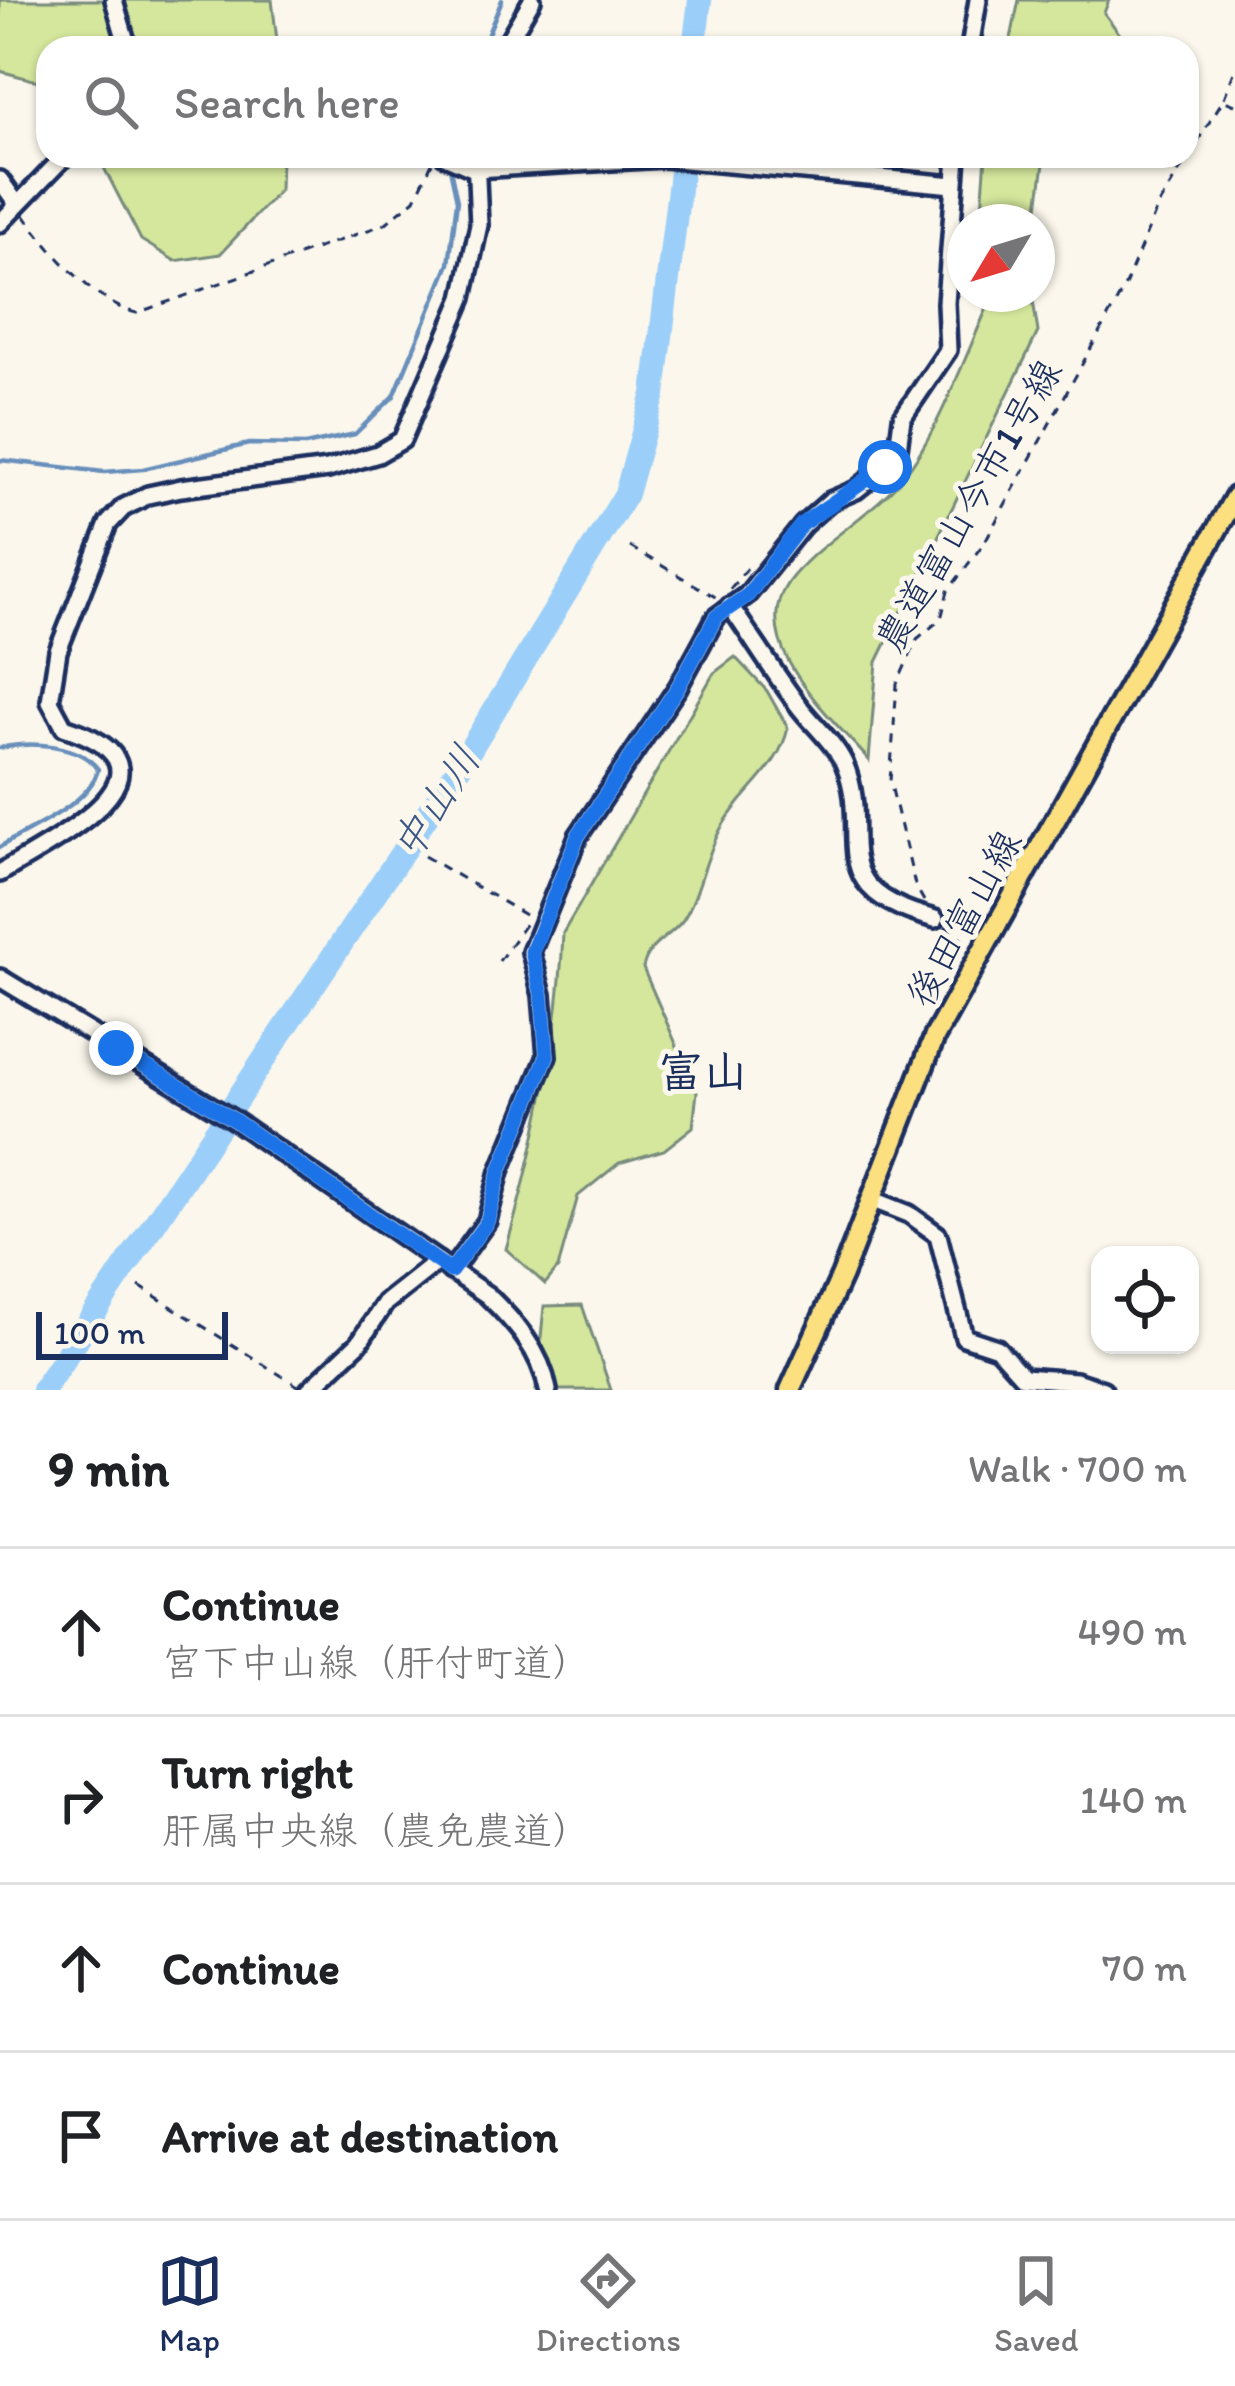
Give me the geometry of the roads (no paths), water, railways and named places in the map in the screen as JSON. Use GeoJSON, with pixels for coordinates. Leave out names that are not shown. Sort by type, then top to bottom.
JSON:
{"type":"FeatureCollection","features":[{"type":"Feature","properties":{"kind":"main road","name":"後田富山線"},"geometry":{"type":"LineString","coordinates":[[790,1390],[935,1036],[1235,497]]}},
{"type":"Feature","properties":{"kind":"street"},"geometry":{"type":"LineString","coordinates":[[114,0],[124,36]]}},
{"type":"Feature","properties":{"kind":"street"},"geometry":{"type":"LineString","coordinates":[[511,36],[532,0]]}},
{"type":"Feature","properties":{"kind":"street"},"geometry":{"type":"LineString","coordinates":[[972,36],[978,0]]}},
{"type":"Feature","properties":{"kind":"street"},"geometry":{"type":"LineString","coordinates":[[0,223],[53,168]]}},
{"type":"Feature","properties":{"kind":"street"},"geometry":{"type":"LineString","coordinates":[[0,873],[58,842],[92,816],[116,780],[120,765],[114,754],[91,736],[64,728],[50,700],[58,651],[108,524],[148,495],[328,469],[378,454],[402,440],[463,298],[479,225],[476,168]]}},
{"type":"Feature","properties":{"kind":"street"},"geometry":{"type":"LineString","coordinates":[[761,168],[954,185]]}},
{"type":"Feature","properties":{"kind":"street"},"geometry":{"type":"LineString","coordinates":[[307,1390],[359,1343],[385,1303],[444,1266],[487,1222],[500,1171],[547,1056],[542,995],[532,952],[537,921],[578,836],[678,687],[726,603],[748,595],[802,524],[885,467],[898,448],[902,418],[948,350],[956,168]]}},
{"type":"Feature","properties":{"kind":"street"},"geometry":{"type":"LineString","coordinates":[[0,180],[16,204]]}},
{"type":"Feature","properties":{"kind":"street"},"geometry":{"type":"LineString","coordinates":[[726,603],[842,759],[850,782],[853,860],[894,908],[935,919]]}},
{"type":"Feature","properties":{"kind":"street"},"geometry":{"type":"LineString","coordinates":[[0,978],[234,1120],[444,1266],[516,1323],[545,1371],[548,1390]]}},
{"type":"Feature","properties":{"kind":"street"},"geometry":{"type":"LineString","coordinates":[[871,1199],[910,1214],[938,1235],[964,1337],[997,1348],[1023,1377],[1076,1381],[1103,1390]]}},
{"type":"Feature","properties":{"kind":"waterway"},"geometry":{"type":"LineString","coordinates":[[487,36],[502,0]]}},
{"type":"Feature","properties":{"kind":"waterway","name":"中山川"},"geometry":{"type":"LineString","coordinates":[[696,36],[700,0]]}},
{"type":"Feature","properties":{"kind":"waterway"},"geometry":{"type":"LineString","coordinates":[[0,460],[104,472],[143,469],[249,444],[305,445],[355,434],[394,396],[449,264],[457,201],[450,168]]}},
{"type":"Feature","properties":{"kind":"waterway","name":"中山川"},"geometry":{"type":"LineString","coordinates":[[43,1390],[462,763],[626,494],[654,394],[682,168]]}},
{"type":"Feature","properties":{"kind":"waterway"},"geometry":{"type":"LineString","coordinates":[[0,748],[53,746],[78,754],[98,769],[93,782],[71,804],[0,847]]}},
{"type":"Feature","properties":{"kind":"district","name":"富山"},"geometry":{"type":"Point","coordinates":[703,1071]}}]}
